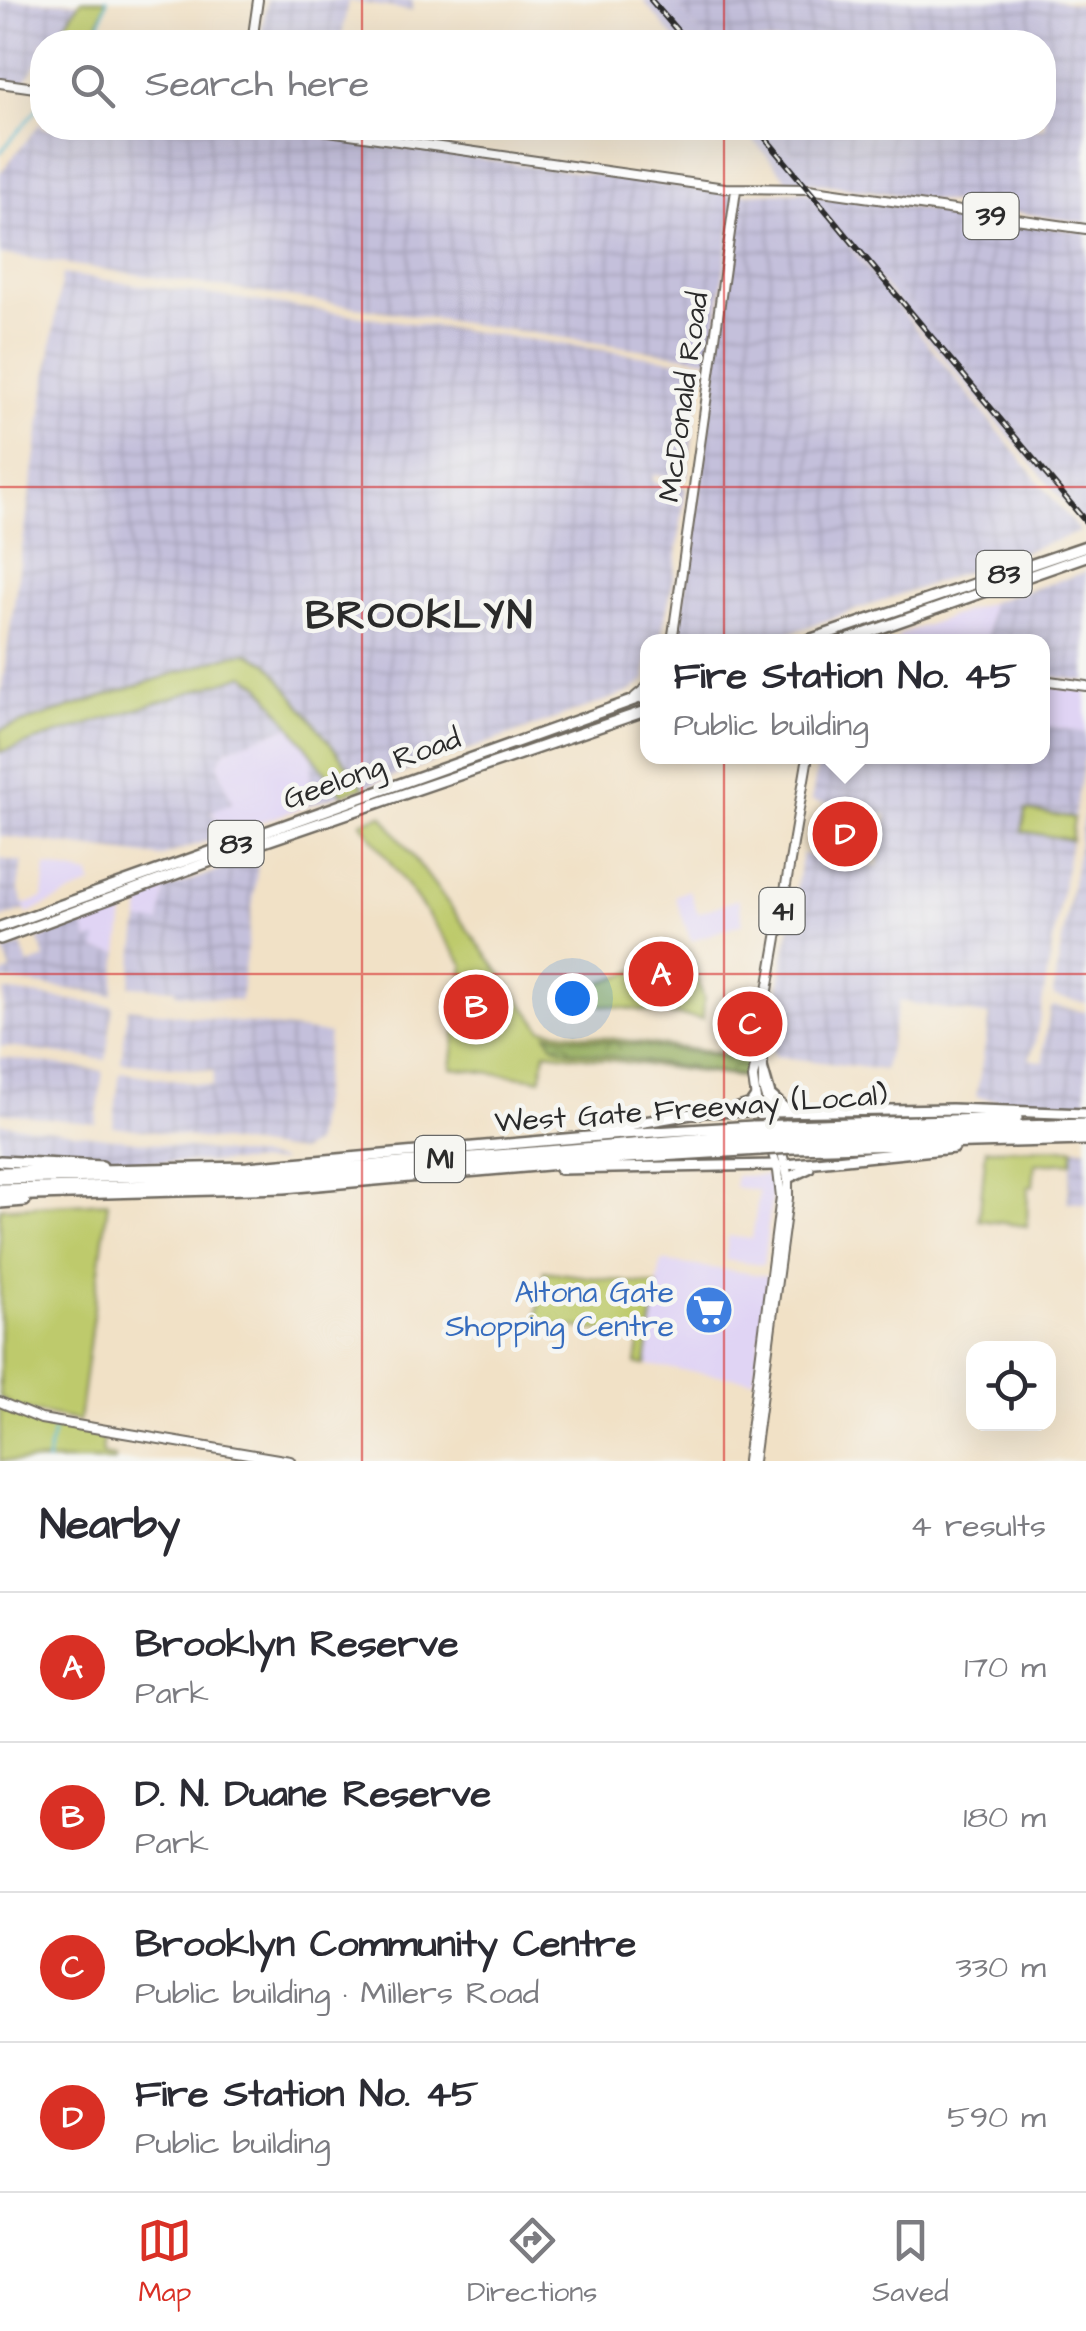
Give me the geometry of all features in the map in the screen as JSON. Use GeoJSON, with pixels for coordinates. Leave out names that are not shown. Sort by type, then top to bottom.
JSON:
{"type":"FeatureCollection","features":[{"type":"Feature","properties":{"kind":"highway","name":"83"},"geometry":{"type":"LineString","coordinates":[[827,634],[1086,546]]}},
{"type":"Feature","properties":{"kind":"highway","name":"83"},"geometry":{"type":"LineString","coordinates":[[868,634],[1086,556]]}},
{"type":"Feature","properties":{"kind":"highway"},"geometry":{"type":"LineString","coordinates":[[841,634],[922,603]]}},
{"type":"Feature","properties":{"kind":"highway","name":"Geelong Road"},"geometry":{"type":"LineString","coordinates":[[0,928],[533,744],[640,698]]}},
{"type":"Feature","properties":{"kind":"highway","name":"Geelong Road"},"geometry":{"type":"LineString","coordinates":[[533,744],[576,734],[640,710]]}},
{"type":"Feature","properties":{"kind":"highway","name":"Geelong Road"},"geometry":{"type":"LineString","coordinates":[[0,939],[127,886]]}},
{"type":"Feature","properties":{"kind":"highway"},"geometry":{"type":"LineString","coordinates":[[762,1067],[770,1096],[791,1112]]}},
{"type":"Feature","properties":{"kind":"highway"},"geometry":{"type":"LineString","coordinates":[[729,1112],[751,1104],[755,1098]]}},
{"type":"Feature","properties":{"kind":"highway"},"geometry":{"type":"LineString","coordinates":[[524,1144],[666,1118],[729,1112],[952,1109],[1086,1114]]}},
{"type":"Feature","properties":{"kind":"highway","name":"West Gate Freeway (Local)"},"geometry":{"type":"LineString","coordinates":[[0,1176],[224,1168],[524,1144],[757,1138],[1086,1114]]}},
{"type":"Feature","properties":{"kind":"highway","name":"M1"},"geometry":{"type":"LineString","coordinates":[[0,1176],[249,1174],[789,1136],[1086,1124]]}},
{"type":"Feature","properties":{"kind":"highway","name":"M1"},"geometry":{"type":"LineString","coordinates":[[789,1136],[1086,1132]]}},
{"type":"Feature","properties":{"kind":"highway","name":"West Gate Freeway (Local)"},"geometry":{"type":"LineString","coordinates":[[789,1136],[1006,1142],[1086,1140]]}},
{"type":"Feature","properties":{"kind":"highway","name":"West Gate Freeway (Local)"},"geometry":{"type":"LineString","coordinates":[[0,1196],[262,1190],[627,1158],[757,1138]]}},
{"type":"Feature","properties":{"kind":"highway","name":"M1"},"geometry":{"type":"LineString","coordinates":[[0,1196],[270,1181],[757,1138]]}},
{"type":"Feature","properties":{"kind":"highway"},"geometry":{"type":"LineString","coordinates":[[427,1176],[664,1165],[781,1166],[1006,1142]]}},
{"type":"Feature","properties":{"kind":"highway"},"geometry":{"type":"LineString","coordinates":[[788,1178],[800,1170],[866,1158]]}},
{"type":"Feature","properties":{"kind":"highway"},"geometry":{"type":"LineString","coordinates":[[0,1161],[224,1168]]}},
{"type":"Feature","properties":{"kind":"main road"},"geometry":{"type":"LineString","coordinates":[[254,30],[258,0]]}},
{"type":"Feature","properties":{"kind":"main road"},"geometry":{"type":"LineString","coordinates":[[0,85],[30,88]]}},
{"type":"Feature","properties":{"kind":"main road"},"geometry":{"type":"LineString","coordinates":[[391,140],[736,190]]}},
{"type":"Feature","properties":{"kind":"main road","name":"39"},"geometry":{"type":"LineString","coordinates":[[736,190],[808,188],[1086,229]]}},
{"type":"Feature","properties":{"kind":"main road","name":"McDonald Road"},"geometry":{"type":"LineString","coordinates":[[670,634],[736,190]]}},
{"type":"Feature","properties":{"kind":"main road"},"geometry":{"type":"LineString","coordinates":[[1050,681],[1086,686]]}},
{"type":"Feature","properties":{"kind":"main road"},"geometry":{"type":"LineString","coordinates":[[627,702],[640,692]]}},
{"type":"Feature","properties":{"kind":"main road","name":"41"},"geometry":{"type":"LineString","coordinates":[[750,1461],[788,1178],[764,1111],[762,1067],[810,764]]}},
{"type":"Feature","properties":{"kind":"main road","name":"41"},"geometry":{"type":"LineString","coordinates":[[764,1111],[755,1098],[754,1070],[810,764]]}},
{"type":"Feature","properties":{"kind":"main road","name":"41"},"geometry":{"type":"LineString","coordinates":[[775,1274],[781,1166]]}},
{"type":"Feature","properties":{"kind":"main road"},"geometry":{"type":"LineString","coordinates":[[0,1402],[41,1418],[290,1461]]}},
{"type":"Feature","properties":{"kind":"shaded area"},"geometry":{"type":"Polygon","coordinates":[[[0,0],[81,2],[59,30],[30,30],[30,74],[23,85],[0,81],[0,0]]]}},
{"type":"Feature","properties":{"kind":"shaded area"},"geometry":{"type":"Polygon","coordinates":[[[267,0],[413,0],[412,11],[348,1],[343,30],[262,30],[267,0]]]}},
{"type":"Feature","properties":{"kind":"shaded area"},"geometry":{"type":"Polygon","coordinates":[[[643,0],[674,0],[698,30],[667,30],[643,0]]]}},
{"type":"Feature","properties":{"kind":"shaded area"},"geometry":{"type":"Polygon","coordinates":[[[674,0],[1052,0],[1086,5],[1086,223],[817,183],[783,140],[1056,140],[1056,30],[698,30],[674,0]]]}},
{"type":"Feature","properties":{"kind":"shaded area"},"geometry":{"type":"Polygon","coordinates":[[[30,136],[30,140],[347,140],[735,194],[712,360],[0,254],[0,173],[30,136]]]}},
{"type":"Feature","properties":{"kind":"shaded area"},"geometry":{"type":"Polygon","coordinates":[[[753,140],[783,140],[817,183],[787,180],[753,140]]]}},
{"type":"Feature","properties":{"kind":"shaded area"},"geometry":{"type":"Polygon","coordinates":[[[805,191],[1080,532],[787,634],[677,634],[737,194],[805,191]]]}},
{"type":"Feature","properties":{"kind":"shaded area"},"geometry":{"type":"Polygon","coordinates":[[[805,191],[819,194],[1086,516],[1086,529],[805,191]]]}},
{"type":"Feature","properties":{"kind":"shaded area"},"geometry":{"type":"Polygon","coordinates":[[[819,194],[1086,232],[1086,516],[819,194]]]}},
{"type":"Feature","properties":{"kind":"shaded area"},"geometry":{"type":"Polygon","coordinates":[[[62,274],[703,364],[687,479],[653,475],[653,482],[686,487],[674,578],[662,634],[640,634],[640,684],[630,692],[364,787],[268,663],[247,653],[0,730],[0,699],[62,274]]]}},
{"type":"Feature","properties":{"kind":"shaded area"},"geometry":{"type":"Polygon","coordinates":[[[1086,572],[1086,681],[1050,677],[1050,634],[987,634],[991,602],[1086,572]]]}},
{"type":"Feature","properties":{"kind":"shaded area"},"geometry":{"type":"Polygon","coordinates":[[[991,602],[987,634],[901,634],[991,602]]]}},
{"type":"Feature","properties":{"kind":"shaded area"},"geometry":{"type":"Polygon","coordinates":[[[242,675],[261,686],[291,726],[226,749],[218,763],[232,803],[211,811],[227,834],[160,857],[0,836],[0,752],[242,675]]]}},
{"type":"Feature","properties":{"kind":"shaded area"},"geometry":{"type":"Polygon","coordinates":[[[1050,686],[1086,691],[1086,733],[1050,726],[1050,686]]]}},
{"type":"Feature","properties":{"kind":"shaded area"},"geometry":{"type":"Polygon","coordinates":[[[291,726],[313,756],[307,806],[227,834],[211,810],[232,803],[218,763],[226,749],[291,726]]]}},
{"type":"Feature","properties":{"kind":"shaded area"},"geometry":{"type":"Polygon","coordinates":[[[1050,726],[1086,733],[1074,818],[1026,810],[1023,831],[1071,840],[1035,1044],[1029,1059],[1044,1062],[1050,1009],[1054,1006],[1086,1012],[1086,1107],[1054,1108],[976,1097],[990,1016],[899,1001],[884,1070],[773,1056],[772,1028],[802,854],[878,867],[887,815],[811,801],[818,764],[1050,764],[1050,726]]]}},
{"type":"Feature","properties":{"kind":"shaded area"},"geometry":{"type":"Polygon","coordinates":[[[313,756],[342,794],[307,806],[313,756]]]}},
{"type":"Feature","properties":{"kind":"shaded area"},"geometry":{"type":"Polygon","coordinates":[[[1086,802],[1086,1003],[1053,994],[1086,802]]]}},
{"type":"Feature","properties":{"kind":"shaded area"},"geometry":{"type":"Polygon","coordinates":[[[259,857],[240,1001],[176,993],[176,989],[130,986],[139,921],[160,923],[165,889],[259,857]]]}},
{"type":"Feature","properties":{"kind":"shaded area"},"geometry":{"type":"Polygon","coordinates":[[[0,859],[22,862],[18,888],[25,910],[0,919],[0,859]]]}},
{"type":"Feature","properties":{"kind":"shaded area"},"geometry":{"type":"Polygon","coordinates":[[[46,866],[90,875],[92,884],[27,914],[23,905],[43,898],[46,866]]]}},
{"type":"Feature","properties":{"kind":"shaded area"},"geometry":{"type":"Polygon","coordinates":[[[165,889],[160,924],[139,921],[142,898],[165,889]]]}},
{"type":"Feature","properties":{"kind":"shaded area"},"geometry":{"type":"Polygon","coordinates":[[[689,890],[698,913],[738,899],[743,923],[691,941],[675,896],[689,890]]]}},
{"type":"Feature","properties":{"kind":"shaded area"},"geometry":{"type":"Polygon","coordinates":[[[123,904],[119,953],[95,950],[96,939],[89,941],[81,922],[123,904]]]}},
{"type":"Feature","properties":{"kind":"shaded area"},"geometry":{"type":"Polygon","coordinates":[[[81,922],[89,941],[97,938],[96,950],[119,953],[113,995],[0,980],[0,976],[11,971],[4,951],[21,945],[28,965],[37,962],[45,958],[38,939],[81,922]]]}},
{"type":"Feature","properties":{"kind":"shaded area"},"geometry":{"type":"Polygon","coordinates":[[[4,991],[113,1006],[106,1060],[0,1046],[4,991]]]}},
{"type":"Feature","properties":{"kind":"shaded area"},"geometry":{"type":"Polygon","coordinates":[[[128,1008],[329,1034],[314,1144],[299,1152],[113,1126],[120,1072],[212,1086],[214,1074],[121,1062],[128,1008]]]}},
{"type":"Feature","properties":{"kind":"shaded area"},"geometry":{"type":"Polygon","coordinates":[[[0,1057],[103,1071],[96,1124],[0,1112],[0,1057]]]}},
{"type":"Feature","properties":{"kind":"shaded area"},"geometry":{"type":"Polygon","coordinates":[[[0,1123],[280,1160],[280,1162],[0,1163],[0,1123]]]}},
{"type":"Feature","properties":{"kind":"shaded area"},"geometry":{"type":"Polygon","coordinates":[[[1074,1148],[1086,1148],[1086,1204],[1067,1202],[1074,1148]]]}},
{"type":"Feature","properties":{"kind":"shaded area"},"geometry":{"type":"Polygon","coordinates":[[[772,1175],[763,1265],[725,1260],[728,1236],[752,1239],[759,1191],[734,1187],[736,1176],[772,1175]]]}},
{"type":"Feature","properties":{"kind":"shaded area","name":"Altona Gate Shopping Centre"},"geometry":{"type":"Polygon","coordinates":[[[661,1261],[769,1276],[754,1380],[646,1365],[661,1261]]]}},
{"type":"Feature","properties":{"kind":"green space"},"geometry":{"type":"Polygon","coordinates":[[[81,0],[107,0],[96,30],[62,30],[81,0]]]}},
{"type":"Feature","properties":{"kind":"green space"},"geometry":{"type":"Polygon","coordinates":[[[247,653],[268,663],[364,787],[342,794],[261,686],[245,675],[0,752],[0,730],[247,653]]]}},
{"type":"Feature","properties":{"kind":"green space"},"geometry":{"type":"Polygon","coordinates":[[[1026,810],[1074,818],[1071,840],[1022,831],[1026,810]]]}},
{"type":"Feature","properties":{"kind":"green space"},"geometry":{"type":"Polygon","coordinates":[[[382,815],[542,1029],[750,1057],[747,1078],[545,1052],[541,1079],[451,1068],[464,965],[361,822],[382,815]]]}},
{"type":"Feature","properties":{"kind":"green space"},"geometry":{"type":"Polygon","coordinates":[[[688,953],[704,998],[703,1019],[566,1000],[567,994],[688,953]]]}},
{"type":"Feature","properties":{"kind":"green space"},"geometry":{"type":"Polygon","coordinates":[[[547,1034],[748,1059],[745,1076],[566,1050],[554,1046],[547,1034]]]}},
{"type":"Feature","properties":{"kind":"green space"},"geometry":{"type":"Polygon","coordinates":[[[1074,1148],[1072,1162],[1035,1164],[1033,1186],[1028,1187],[1027,1226],[979,1220],[986,1149],[1074,1148]]]}},
{"type":"Feature","properties":{"kind":"green space"},"geometry":{"type":"Polygon","coordinates":[[[108,1202],[79,1421],[16,1408],[0,1397],[0,1208],[108,1202]]]}},
{"type":"Feature","properties":{"kind":"green space"},"geometry":{"type":"Polygon","coordinates":[[[544,1271],[657,1286],[646,1365],[636,1364],[640,1336],[536,1323],[544,1271]]]}},
{"type":"Feature","properties":{"kind":"green space"},"geometry":{"type":"Polygon","coordinates":[[[0,1407],[29,1420],[104,1435],[102,1455],[114,1457],[114,1461],[0,1461],[0,1407]]]}},
{"type":"Feature","properties":{"kind":"waterway"},"geometry":{"type":"LineString","coordinates":[[98,30],[107,0]]}},
{"type":"Feature","properties":{"kind":"waterway"},"geometry":{"type":"LineString","coordinates":[[0,153],[30,117]]}},
{"type":"Feature","properties":{"kind":"waterway"},"geometry":{"type":"LineString","coordinates":[[47,1461],[53,1431]]}},
{"type":"Feature","properties":{"kind":"railway"},"geometry":{"type":"LineString","coordinates":[[651,0],[677,30]]}},
{"type":"Feature","properties":{"kind":"railway"},"geometry":{"type":"LineString","coordinates":[[767,140],[1086,522]]}},
{"type":"Feature","properties":{"kind":"place","name":"Fire Station No. 45"},"geometry":{"type":"Point","coordinates":[845,834]}},
{"type":"Feature","properties":{"kind":"place","name":"Brooklyn Reserve"},"geometry":{"type":"Point","coordinates":[661,974]}},
{"type":"Feature","properties":{"kind":"place","name":"D. N. Duane Reserve"},"geometry":{"type":"Point","coordinates":[476,1007]}},
{"type":"Feature","properties":{"kind":"place","name":"Brooklyn Community Centre"},"geometry":{"type":"Point","coordinates":[750,1024]}},
{"type":"Feature","properties":{"kind":"place","name":"Altona Gate Shopping Centre"},"geometry":{"type":"Point","coordinates":[709,1310]}},
{"type":"Feature","properties":{"kind":"district","name":"BROOKLYN"},"geometry":{"type":"Point","coordinates":[420,616]}}]}
